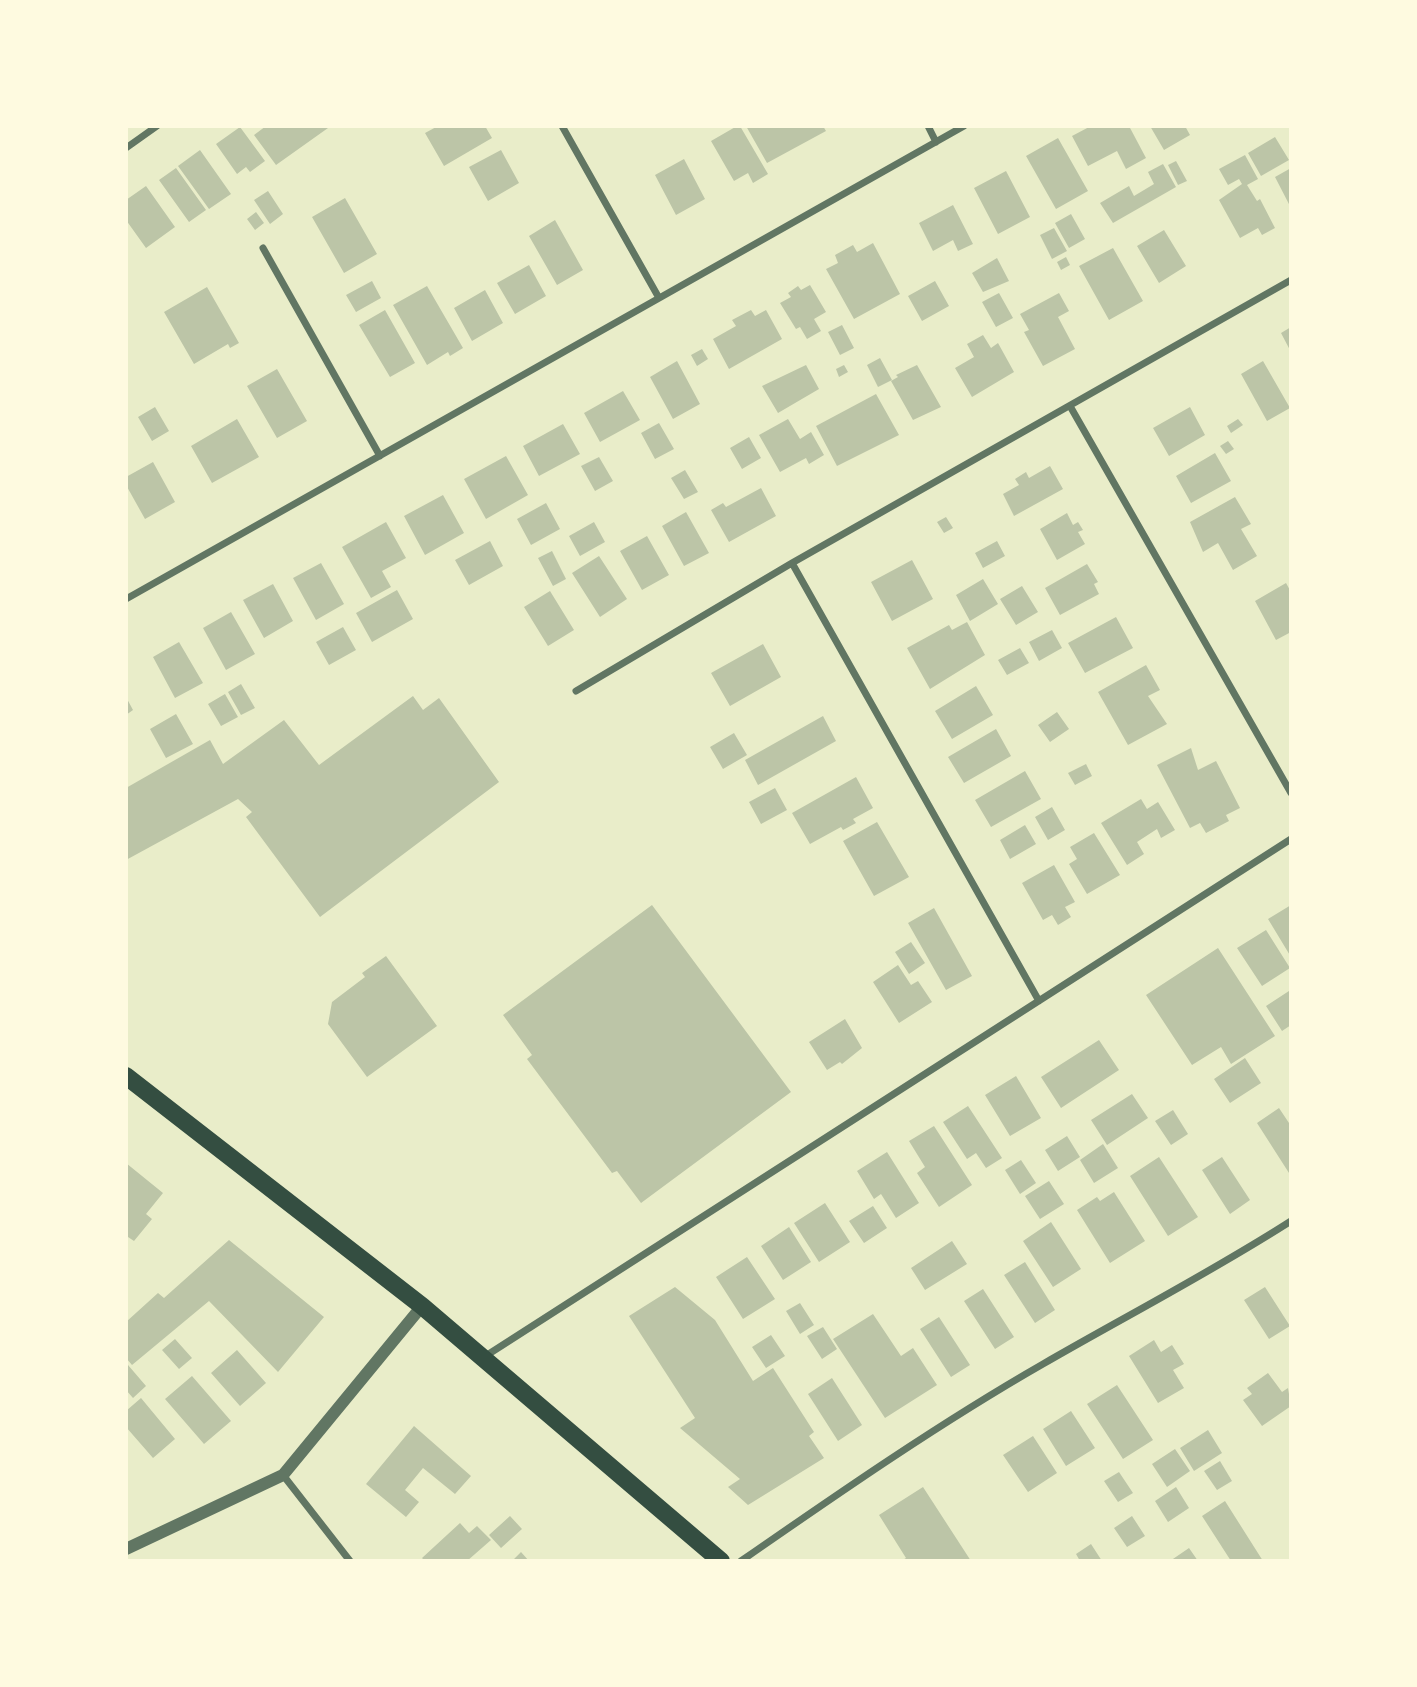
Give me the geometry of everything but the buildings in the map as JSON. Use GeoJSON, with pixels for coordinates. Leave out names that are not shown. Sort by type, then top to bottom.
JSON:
{"type":"FeatureCollection","features":[{"type":"Feature","properties":{"kind":"main road"},"geometry":{"type":"LineString","coordinates":[[126,1076],[422,1306],[721,1561]]}},
{"type":"Feature","properties":{"kind":"street"},"geometry":{"type":"LineString","coordinates":[[126,148],[157,126]]}},
{"type":"Feature","properties":{"kind":"street"},"geometry":{"type":"LineString","coordinates":[[562,126],[659,298]]}},
{"type":"Feature","properties":{"kind":"street"},"geometry":{"type":"LineString","coordinates":[[928,126],[936,142]]}},
{"type":"Feature","properties":{"kind":"street"},"geometry":{"type":"LineString","coordinates":[[126,599],[964,126]]}},
{"type":"Feature","properties":{"kind":"street"},"geometry":{"type":"LineString","coordinates":[[263,248],[380,456]]}},
{"type":"Feature","properties":{"kind":"street"},"geometry":{"type":"LineString","coordinates":[[576,691],[792,563],[1291,280]]}},
{"type":"Feature","properties":{"kind":"street"},"geometry":{"type":"LineString","coordinates":[[1070,406],[1291,793]]}},
{"type":"Feature","properties":{"kind":"street"},"geometry":{"type":"LineString","coordinates":[[792,563],[1039,1001]]}},
{"type":"Feature","properties":{"kind":"street"},"geometry":{"type":"LineString","coordinates":[[484,1357],[1291,839]]}},
{"type":"Feature","properties":{"kind":"street"},"geometry":{"type":"LineString","coordinates":[[741,1561],[820,1506],[1041,1365],[1213,1271],[1291,1221]]}},
{"type":"Feature","properties":{"kind":"street"},"geometry":{"type":"LineString","coordinates":[[126,1549],[283,1475],[422,1306]]}},
{"type":"Feature","properties":{"kind":"street"},"geometry":{"type":"LineString","coordinates":[[283,1475],[350,1561]]}}]}
